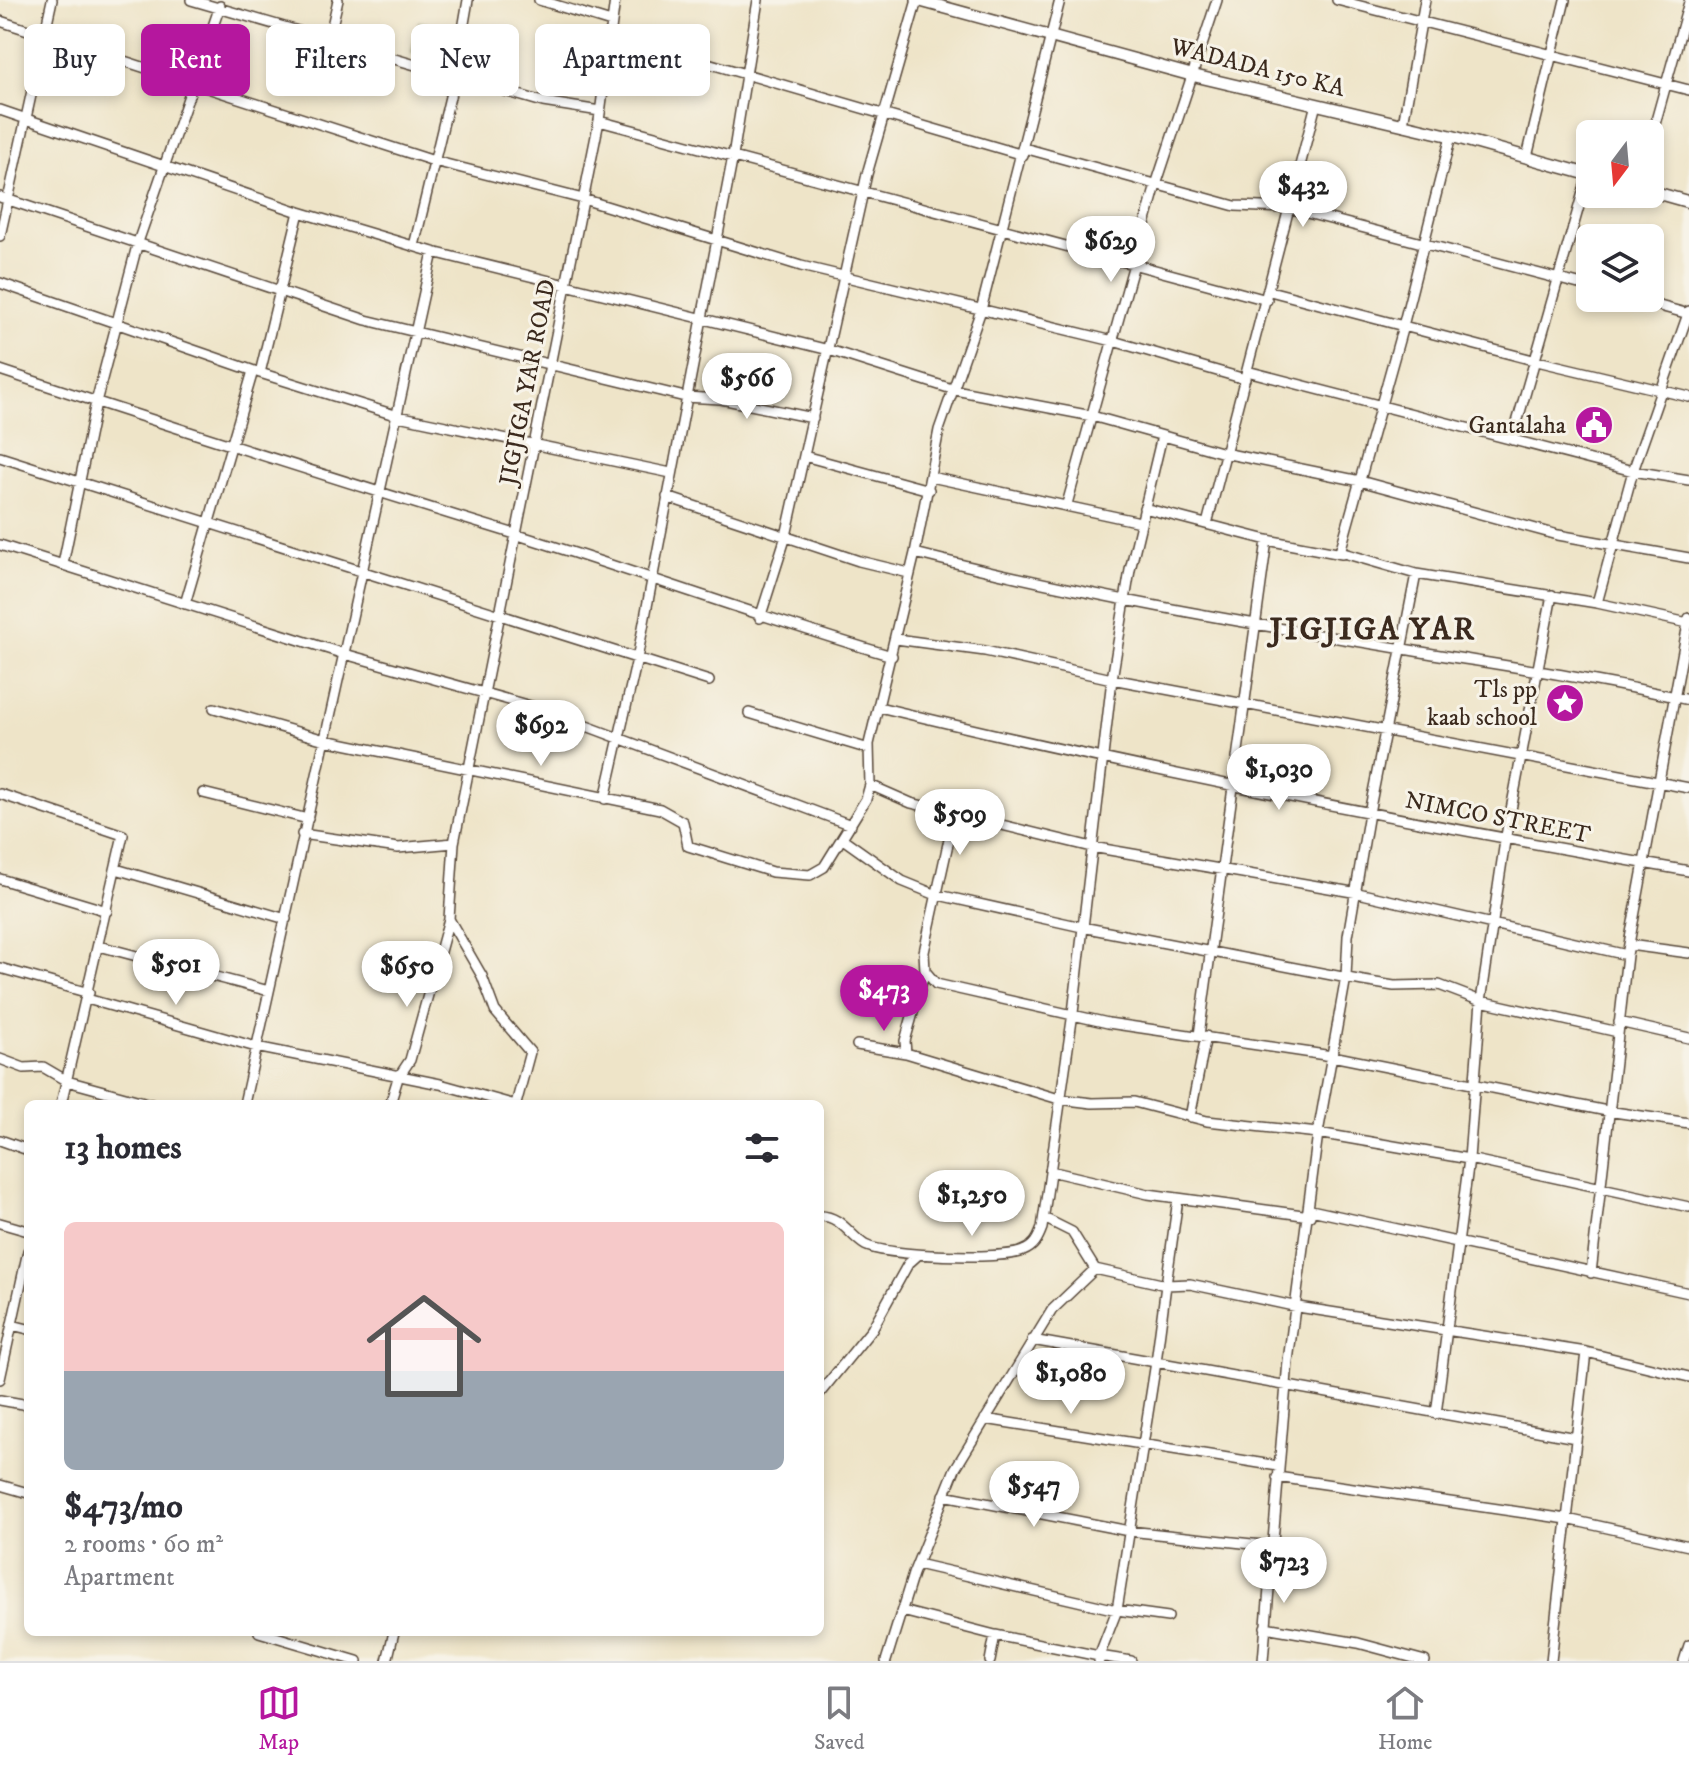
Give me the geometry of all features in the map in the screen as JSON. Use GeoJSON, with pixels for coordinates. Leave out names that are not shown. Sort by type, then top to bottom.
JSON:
{"type":"FeatureCollection","features":[{"type":"Feature","properties":{"kind":"street"},"geometry":{"type":"LineString","coordinates":[[47,24],[52,0]]}},
{"type":"Feature","properties":{"kind":"street"},"geometry":{"type":"LineString","coordinates":[[191,0],[279,24]]}},
{"type":"Feature","properties":{"kind":"street"},"geometry":{"type":"LineString","coordinates":[[332,24],[338,0]]}},
{"type":"Feature","properties":{"kind":"street"},"geometry":{"type":"LineString","coordinates":[[464,24],[468,0]]}},
{"type":"Feature","properties":{"kind":"street"},"geometry":{"type":"LineString","coordinates":[[539,0],[611,22]]}},
{"type":"Feature","properties":{"kind":"street","name":"JIGJIGA YAR ROAD"},"geometry":{"type":"LineString","coordinates":[[611,22],[615,0]]}},
{"type":"Feature","properties":{"kind":"street"},"geometry":{"type":"LineString","coordinates":[[605,799],[637,659],[714,241],[733,156],[758,0]]}},
{"type":"Feature","properties":{"kind":"street"},"geometry":{"type":"LineString","coordinates":[[760,618],[786,536],[862,193],[917,0]]}},
{"type":"Feature","properties":{"kind":"street","name":"WADADA 150 KA"},"geometry":{"type":"LineString","coordinates":[[917,0],[1052,34],[1191,75],[1403,124],[1576,171]]}},
{"type":"Feature","properties":{"kind":"street"},"geometry":{"type":"LineString","coordinates":[[214,708],[325,740],[660,809],[683,822],[688,846],[794,876],[810,875],[824,867],[851,825],[870,785],[869,749],[929,490],[943,412],[955,390],[981,310],[1024,152],[1060,0]]}},
{"type":"Feature","properties":{"kind":"street"},"geometry":{"type":"LineString","coordinates":[[1067,504],[1156,185],[1217,0]]}},
{"type":"Feature","properties":{"kind":"street"},"geometry":{"type":"LineString","coordinates":[[1337,0],[1689,90]]}},
{"type":"Feature","properties":{"kind":"street"},"geometry":{"type":"LineString","coordinates":[[1403,124],[1425,0]]}},
{"type":"Feature","properties":{"kind":"street"},"geometry":{"type":"LineString","coordinates":[[1527,157],[1565,0]]}},
{"type":"Feature","properties":{"kind":"street"},"geometry":{"type":"LineString","coordinates":[[1657,120],[1689,2],[1679,0]]}},
{"type":"Feature","properties":{"kind":"street"},"geometry":{"type":"LineString","coordinates":[[213,24],[220,6]]}},
{"type":"Feature","properties":{"kind":"street"},"geometry":{"type":"LineString","coordinates":[[0,21],[24,29]]}},
{"type":"Feature","properties":{"kind":"street"},"geometry":{"type":"LineString","coordinates":[[710,63],[883,114],[1235,206],[1288,208],[1576,283]]}},
{"type":"Feature","properties":{"kind":"street"},"geometry":{"type":"LineString","coordinates":[[519,95],[862,193],[1133,264],[1403,326],[1689,397]]}},
{"type":"Feature","properties":{"kind":"street"},"geometry":{"type":"LineString","coordinates":[[0,236],[4,199],[33,96]]}},
{"type":"Feature","properties":{"kind":"street"},"geometry":{"type":"LineString","coordinates":[[63,564],[96,402],[138,242],[188,96]]}},
{"type":"Feature","properties":{"kind":"street"},"geometry":{"type":"LineString","coordinates":[[232,96],[434,161],[583,199],[714,241],[1633,471],[1689,480]]}},
{"type":"Feature","properties":{"kind":"street"},"geometry":{"type":"LineString","coordinates":[[414,246],[450,96]]}},
{"type":"Feature","properties":{"kind":"street","name":"JIGJIGA YAR ROAD"},"geometry":{"type":"LineString","coordinates":[[391,1100],[398,1078],[410,1060],[449,919],[454,843],[518,535],[601,96]]}},
{"type":"Feature","properties":{"kind":"street"},"geometry":{"type":"LineString","coordinates":[[1207,524],[1316,104]]}},
{"type":"Feature","properties":{"kind":"street"},"geometry":{"type":"LineString","coordinates":[[0,110],[299,212],[433,252],[829,350],[955,390],[1092,416],[1224,453],[1360,481],[1512,523],[1689,558]]}},
{"type":"Feature","properties":{"kind":"street"},"geometry":{"type":"LineString","coordinates":[[1342,554],[1340,549],[1403,326],[1451,136]]}},
{"type":"Feature","properties":{"kind":"street"},"geometry":{"type":"LineString","coordinates":[[1664,195],[1689,202]]}},
{"type":"Feature","properties":{"kind":"street"},"geometry":{"type":"LineString","coordinates":[[4,199],[415,333],[685,397],[721,399],[813,418]]}},
{"type":"Feature","properties":{"kind":"street"},"geometry":{"type":"LineString","coordinates":[[1512,440],[1578,208]]}},
{"type":"Feature","properties":{"kind":"street"},"geometry":{"type":"LineString","coordinates":[[185,604],[256,372],[299,212]]}},
{"type":"Feature","properties":{"kind":"street"},"geometry":{"type":"LineString","coordinates":[[245,1100],[325,740],[341,653],[381,495],[433,252]]}},
{"type":"Feature","properties":{"kind":"street"},"geometry":{"type":"LineString","coordinates":[[0,283],[256,372],[398,416],[671,473]]}},
{"type":"Feature","properties":{"kind":"street"},"geometry":{"type":"LineString","coordinates":[[1597,603],[1633,471],[1689,313],[1664,307]]}},
{"type":"Feature","properties":{"kind":"street"},"geometry":{"type":"LineString","coordinates":[[0,370],[381,495],[518,535],[760,618],[892,656]]}},
{"type":"Feature","properties":{"kind":"street"},"geometry":{"type":"LineString","coordinates":[[824,1217],[839,1222],[866,1246],[918,1255],[1013,1255],[1037,1241],[1044,1218],[1073,1013],[1112,679],[1140,522],[1162,436]]}},
{"type":"Feature","properties":{"kind":"street"},"geometry":{"type":"LineString","coordinates":[[804,456],[929,490]]}},
{"type":"Feature","properties":{"kind":"street"},"geometry":{"type":"LineString","coordinates":[[0,457],[709,681]]}},
{"type":"Feature","properties":{"kind":"street"},"geometry":{"type":"LineString","coordinates":[[931,477],[1140,522]]}},
{"type":"Feature","properties":{"kind":"street"},"geometry":{"type":"LineString","coordinates":[[667,497],[909,573]]}},
{"type":"Feature","properties":{"kind":"street"},"geometry":{"type":"LineString","coordinates":[[1144,508],[1416,574],[1552,595],[1688,621],[1661,783],[1628,950],[1607,1111],[1603,1190],[1591,1273]]}},
{"type":"Feature","properties":{"kind":"street"},"geometry":{"type":"LineString","coordinates":[[1190,1117],[1230,786],[1267,540]]}},
{"type":"Feature","properties":{"kind":"street"},"geometry":{"type":"LineString","coordinates":[[0,545],[341,653],[485,691],[619,736],[851,825]]}},
{"type":"Feature","properties":{"kind":"street"},"geometry":{"type":"LineString","coordinates":[[915,553],[1006,576],[1125,599],[1401,649],[1540,670],[1689,700]]}},
{"type":"Feature","properties":{"kind":"street"},"geometry":{"type":"LineString","coordinates":[[1263,1661],[1286,1386],[1318,1133],[1346,977],[1348,936],[1358,893],[1369,813],[1416,574]]}},
{"type":"Feature","properties":{"kind":"street"},"geometry":{"type":"LineString","coordinates":[[1436,1414],[1469,1159],[1481,1001],[1492,923],[1552,595]]}},
{"type":"Feature","properties":{"kind":"street"},"geometry":{"type":"LineString","coordinates":[[896,639],[985,651],[1112,679],[1689,788]]}},
{"type":"Feature","properties":{"kind":"street","name":"NIMCO STREET"},"geometry":{"type":"LineString","coordinates":[[879,707],[1101,761],[1505,841],[1689,871]]}},
{"type":"Feature","properties":{"kind":"street"},"geometry":{"type":"LineString","coordinates":[[749,713],[869,749]]}},
{"type":"Feature","properties":{"kind":"street"},"geometry":{"type":"LineString","coordinates":[[870,785],[911,803],[1092,847],[1358,893],[1628,950],[1689,953]]}},
{"type":"Feature","properties":{"kind":"street"},"geometry":{"type":"LineString","coordinates":[[203,793],[308,819]]}},
{"type":"Feature","properties":{"kind":"street"},"geometry":{"type":"LineString","coordinates":[[0,794],[123,835],[62,1100]]}},
{"type":"Feature","properties":{"kind":"street"},"geometry":{"type":"LineString","coordinates":[[906,1053],[905,1041],[925,971],[924,952],[934,894],[955,812]]}},
{"type":"Feature","properties":{"kind":"street"},"geometry":{"type":"LineString","coordinates":[[302,834],[398,848],[454,843]]}},
{"type":"Feature","properties":{"kind":"street"},"geometry":{"type":"LineString","coordinates":[[843,839],[902,881],[934,894],[1082,927],[1394,986],[1439,985],[1481,1001],[1689,1038]]}},
{"type":"Feature","properties":{"kind":"street"},"geometry":{"type":"LineString","coordinates":[[116,869],[286,919]]}},
{"type":"Feature","properties":{"kind":"street"},"geometry":{"type":"LineString","coordinates":[[0,879],[107,911]]}},
{"type":"Feature","properties":{"kind":"street"},"geometry":{"type":"LineString","coordinates":[[449,919],[482,976],[495,1011],[530,1052],[515,1100]]}},
{"type":"Feature","properties":{"kind":"street"},"geometry":{"type":"LineString","coordinates":[[99,946],[269,991]]}},
{"type":"Feature","properties":{"kind":"street"},"geometry":{"type":"LineString","coordinates":[[0,968],[256,1047],[440,1084],[499,1100]]}},
{"type":"Feature","properties":{"kind":"street"},"geometry":{"type":"LineString","coordinates":[[925,971],[929,979],[945,987],[1108,1023],[1332,1056],[1607,1111],[1689,1123]]}},
{"type":"Feature","properties":{"kind":"street"},"geometry":{"type":"LineString","coordinates":[[857,1045],[906,1053],[1059,1099],[1092,1103],[1134,1102],[1190,1117],[1318,1133],[1469,1159],[1689,1207]]}},
{"type":"Feature","properties":{"kind":"street"},"geometry":{"type":"LineString","coordinates":[[0,1059],[24,1068],[43,1067],[67,1081],[136,1100]]}},
{"type":"Feature","properties":{"kind":"street"},"geometry":{"type":"LineString","coordinates":[[0,1140],[24,1149]]}},
{"type":"Feature","properties":{"kind":"street"},"geometry":{"type":"LineString","coordinates":[[1050,1171],[1178,1199],[1310,1213],[1689,1293]]}},
{"type":"Feature","properties":{"kind":"street"},"geometry":{"type":"LineString","coordinates":[[1099,1658],[1117,1610],[1178,1199]]}},
{"type":"Feature","properties":{"kind":"street"},"geometry":{"type":"LineString","coordinates":[[1044,1218],[1072,1232],[1095,1269],[1166,1285],[1190,1284],[1296,1307],[1586,1352],[1689,1377]]}},
{"type":"Feature","properties":{"kind":"street"},"geometry":{"type":"LineString","coordinates":[[0,1223],[24,1230]]}},
{"type":"Feature","properties":{"kind":"street"},"geometry":{"type":"LineString","coordinates":[[824,1388],[872,1329],[908,1264],[918,1255]]}},
{"type":"Feature","properties":{"kind":"street"},"geometry":{"type":"LineString","coordinates":[[886,1661],[917,1564],[944,1495],[1032,1340],[1062,1297],[1095,1269]]}},
{"type":"Feature","properties":{"kind":"street"},"geometry":{"type":"LineString","coordinates":[[0,1379],[24,1270]]}},
{"type":"Feature","properties":{"kind":"street"},"geometry":{"type":"LineString","coordinates":[[12,1325],[24,1328]]}},
{"type":"Feature","properties":{"kind":"street"},"geometry":{"type":"LineString","coordinates":[[1032,1340],[1576,1438]]}},
{"type":"Feature","properties":{"kind":"street"},"geometry":{"type":"LineString","coordinates":[[1551,1661],[1586,1352]]}},
{"type":"Feature","properties":{"kind":"street"},"geometry":{"type":"LineString","coordinates":[[0,1400],[24,1404]]}},
{"type":"Feature","properties":{"kind":"street"},"geometry":{"type":"LineString","coordinates":[[985,1419],[1567,1519],[1689,1546]]}},
{"type":"Feature","properties":{"kind":"street"},"geometry":{"type":"LineString","coordinates":[[0,1485],[24,1492]]}},
{"type":"Feature","properties":{"kind":"street"},"geometry":{"type":"LineString","coordinates":[[944,1495],[1129,1531],[1271,1546]]}},
{"type":"Feature","properties":{"kind":"street"},"geometry":{"type":"LineString","coordinates":[[917,1564],[1117,1610],[1168,1617]]}},
{"type":"Feature","properties":{"kind":"street"},"geometry":{"type":"LineString","coordinates":[[902,1611],[965,1630],[1099,1658],[1131,1661]]}},
{"type":"Feature","properties":{"kind":"street"},"geometry":{"type":"LineString","coordinates":[[1265,1627],[1358,1643],[1425,1661]]}},
{"type":"Feature","properties":{"kind":"street"},"geometry":{"type":"LineString","coordinates":[[990,1661],[995,1635]]}},
{"type":"Feature","properties":{"kind":"street"},"geometry":{"type":"LineString","coordinates":[[273,1636],[357,1661]]}},
{"type":"Feature","properties":{"kind":"street"},"geometry":{"type":"LineString","coordinates":[[387,1661],[393,1636]]}},
{"type":"Feature","properties":{"kind":"street"},"geometry":{"type":"LineString","coordinates":[[1684,1661],[1689,1645]]}},
{"type":"Feature","properties":{"kind":"place","name":"Gantalaha"},"geometry":{"type":"Point","coordinates":[1594,425]}},
{"type":"Feature","properties":{"kind":"place","name":"Tls pp kaab school"},"geometry":{"type":"Point","coordinates":[1565,703]}},
{"type":"Feature","properties":{"kind":"district","name":"JIGJIGA YAR"},"geometry":{"type":"Point","coordinates":[1373,628]}}]}
